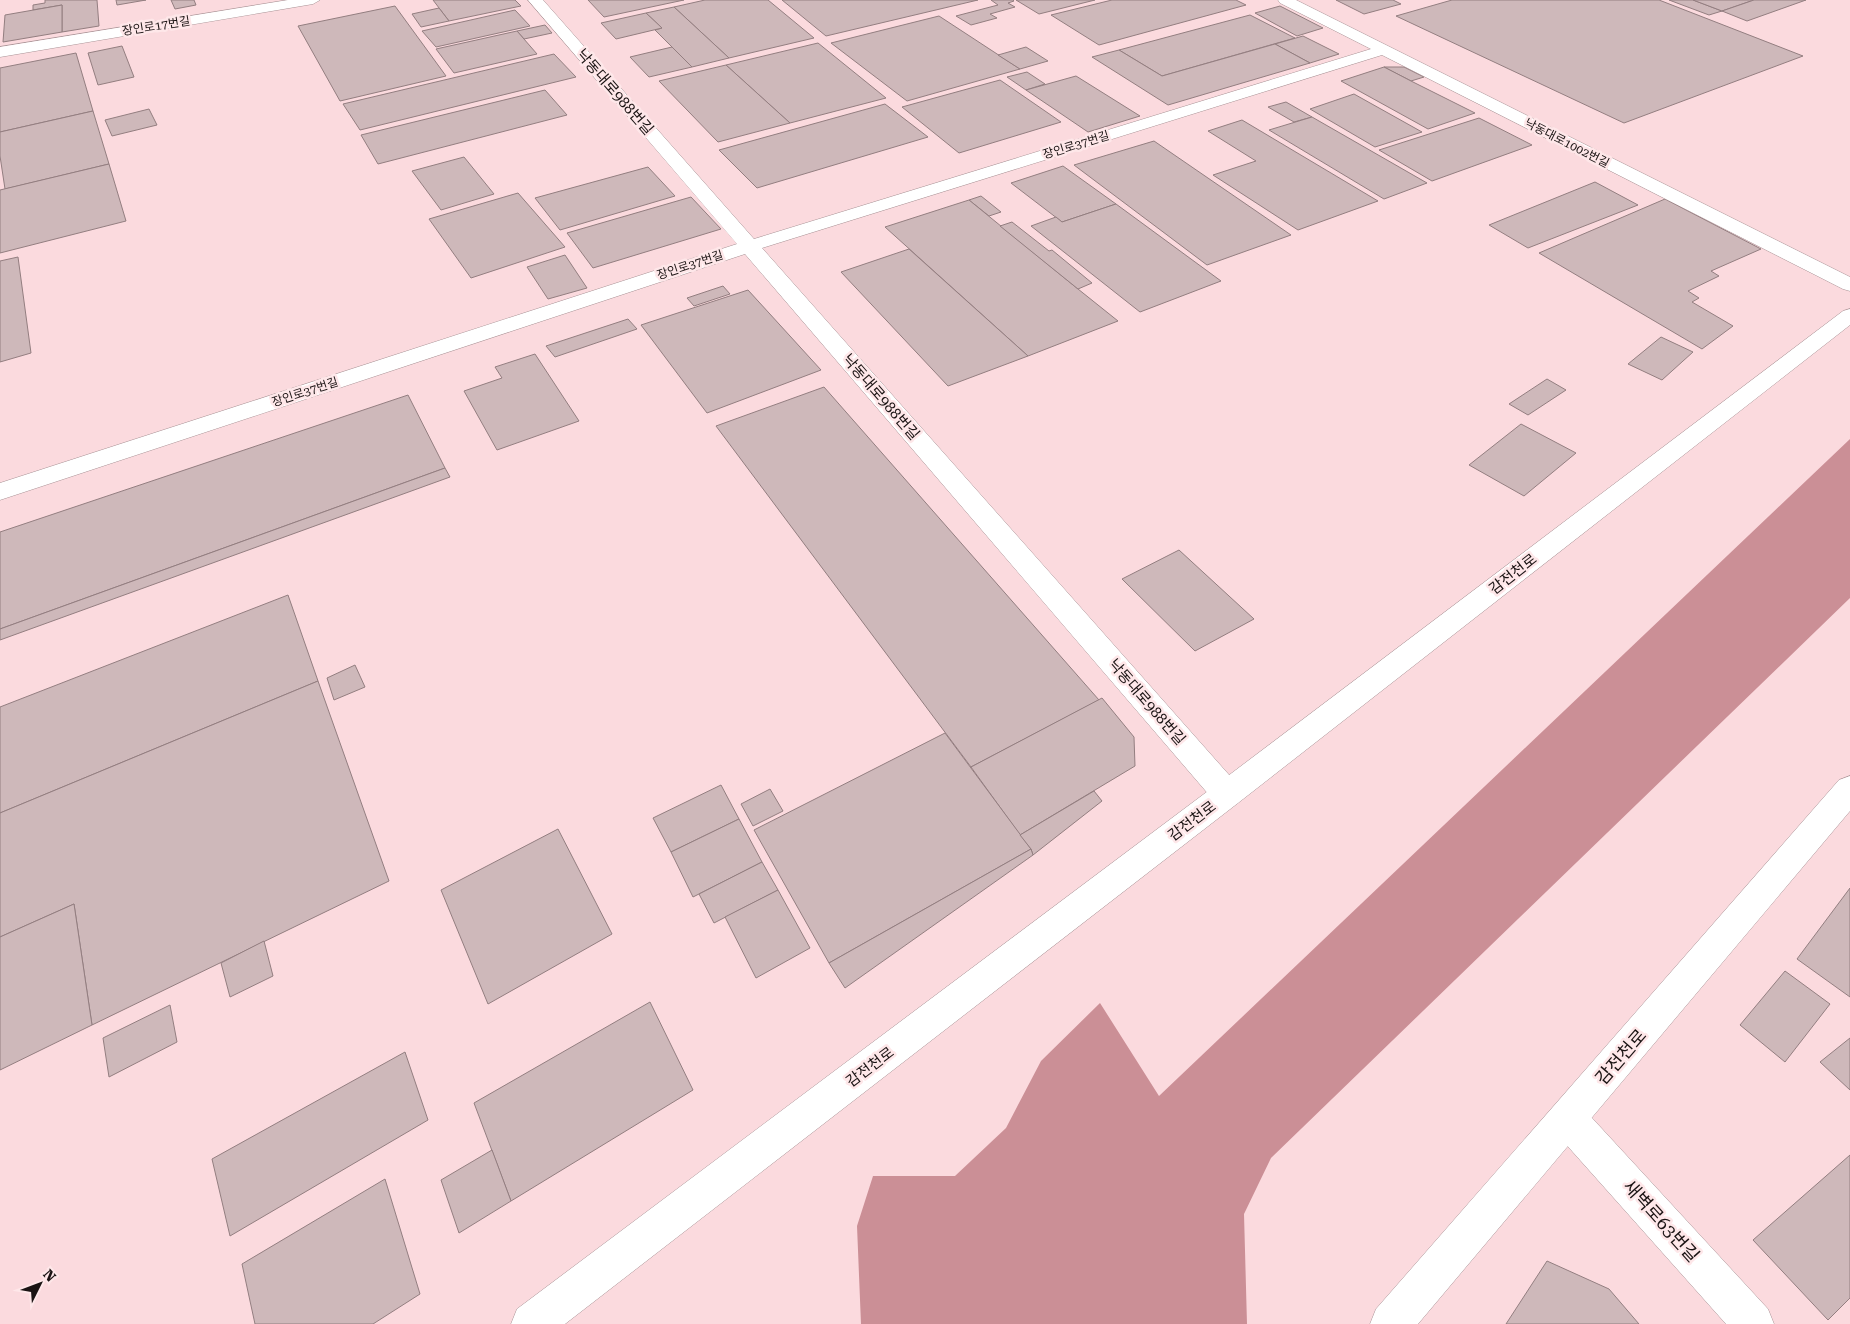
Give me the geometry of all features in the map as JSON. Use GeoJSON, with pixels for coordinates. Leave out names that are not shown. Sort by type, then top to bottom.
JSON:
{"type":"FeatureCollection","features":[{"type":"Feature","properties":{"kind":"street","name":"장인로17번길"},"geometry":{"type":"LineString","coordinates":[[0,52],[313,0]]}},
{"type":"Feature","properties":{"kind":"street","name":"낙동대로988번길"},"geometry":{"type":"LineString","coordinates":[[535,0],[1227,794]]}},
{"type":"Feature","properties":{"kind":"street","name":"낙동대로1002번길"},"geometry":{"type":"LineString","coordinates":[[1285,0],[1850,285]]}},
{"type":"Feature","properties":{"kind":"street","name":"장인로37번길"},"geometry":{"type":"LineString","coordinates":[[0,492],[750,246],[1383,50]]}},
{"type":"Feature","properties":{"kind":"street","name":"감전천로"},"geometry":{"type":"LineString","coordinates":[[532,1324],[1850,316]]}},
{"type":"Feature","properties":{"kind":"street","name":"감전천로"},"geometry":{"type":"LineString","coordinates":[[1392,1324],[1850,790]]}},
{"type":"Feature","properties":{"kind":"street","name":"새벽로63번길"},"geometry":{"type":"LineString","coordinates":[[1568,1119],[1753,1324]]}},
{"type":"Feature","properties":{"kind":"shaded area"},"geometry":{"type":"Polygon","coordinates":[[[0,0],[1850,0],[1850,1324],[0,1324],[0,0]]]}},
{"type":"Feature","properties":{"kind":"shaded area"},"geometry":{"type":"Polygon","coordinates":[[[1850,439],[1850,598],[1271,1158],[1244,1214],[1247,1324],[861,1324],[857,1226],[873,1176],[955,1176],[1006,1128],[1041,1061],[1100,1003],[1159,1096],[1850,439]]]}},
{"type":"Feature","properties":{"kind":"building"},"geometry":{"type":"Polygon","coordinates":[[[45,0],[97,0],[99,26],[62,32],[62,5],[33,10],[33,5],[45,3],[45,0]]]}},
{"type":"Feature","properties":{"kind":"building"},"geometry":{"type":"Polygon","coordinates":[[[116,0],[146,0],[117,5],[116,0]]]}},
{"type":"Feature","properties":{"kind":"building"},"geometry":{"type":"Polygon","coordinates":[[[171,0],[194,0],[196,5],[175,9],[171,0]]]}},
{"type":"Feature","properties":{"kind":"building"},"geometry":{"type":"Polygon","coordinates":[[[433,0],[515,0],[521,6],[449,21],[433,0]]]}},
{"type":"Feature","properties":{"kind":"building"},"geometry":{"type":"Polygon","coordinates":[[[588,0],[684,0],[604,17],[588,0]]]}},
{"type":"Feature","properties":{"kind":"building"},"geometry":{"type":"Polygon","coordinates":[[[705,0],[768,0],[814,38],[729,58],[674,7],[705,0]]]}},
{"type":"Feature","properties":{"kind":"building"},"geometry":{"type":"Polygon","coordinates":[[[782,0],[978,0],[826,36],[782,0]]]}},
{"type":"Feature","properties":{"kind":"building"},"geometry":{"type":"Polygon","coordinates":[[[991,0],[1013,0],[1008,3],[1015,7],[990,14],[997,18],[971,25],[956,16],[998,5],[991,0]]]}},
{"type":"Feature","properties":{"kind":"building"},"geometry":{"type":"Polygon","coordinates":[[[1016,0],[1095,0],[1039,14],[1016,0]]]}},
{"type":"Feature","properties":{"kind":"building"},"geometry":{"type":"Polygon","coordinates":[[[1112,0],[1236,0],[1246,5],[1099,45],[1051,15],[1112,0]]]}},
{"type":"Feature","properties":{"kind":"building"},"geometry":{"type":"Polygon","coordinates":[[[1336,0],[1393,0],[1401,4],[1364,14],[1336,0]]]}},
{"type":"Feature","properties":{"kind":"building"},"geometry":{"type":"Polygon","coordinates":[[[1452,0],[1659,0],[1803,56],[1624,123],[1396,16],[1452,0]]]}},
{"type":"Feature","properties":{"kind":"building"},"geometry":{"type":"Polygon","coordinates":[[[1669,0],[1693,0],[1722,11],[1709,15],[1669,0]]]}},
{"type":"Feature","properties":{"kind":"building"},"geometry":{"type":"Polygon","coordinates":[[[1693,0],[1754,0],[1722,11],[1693,0]]]}},
{"type":"Feature","properties":{"kind":"building"},"geometry":{"type":"Polygon","coordinates":[[[1754,0],[1806,0],[1747,21],[1722,11],[1754,0]]]}},
{"type":"Feature","properties":{"kind":"building"},"geometry":{"type":"Polygon","coordinates":[[[62,5],[62,32],[3,42],[5,15],[62,5]]]}},
{"type":"Feature","properties":{"kind":"building"},"geometry":{"type":"Polygon","coordinates":[[[395,6],[446,76],[340,101],[298,26],[395,6]]]}},
{"type":"Feature","properties":{"kind":"building"},"geometry":{"type":"Polygon","coordinates":[[[1280,6],[1323,28],[1297,36],[1255,13],[1280,6]]]}},
{"type":"Feature","properties":{"kind":"building"},"geometry":{"type":"Polygon","coordinates":[[[674,7],[729,58],[692,67],[655,30],[662,28],[646,13],[674,7]]]}},
{"type":"Feature","properties":{"kind":"building"},"geometry":{"type":"Polygon","coordinates":[[[439,8],[449,21],[421,27],[412,14],[439,8]]]}},
{"type":"Feature","properties":{"kind":"building"},"geometry":{"type":"Polygon","coordinates":[[[515,10],[530,26],[436,47],[422,31],[515,10]]]}},
{"type":"Feature","properties":{"kind":"building"},"geometry":{"type":"Polygon","coordinates":[[[646,13],[662,28],[616,39],[601,23],[646,13]]]}},
{"type":"Feature","properties":{"kind":"building"},"geometry":{"type":"Polygon","coordinates":[[[1250,15],[1295,38],[1162,76],[1119,50],[1250,15]]]}},
{"type":"Feature","properties":{"kind":"building"},"geometry":{"type":"Polygon","coordinates":[[[939,16],[1020,69],[907,101],[831,43],[939,16]]]}},
{"type":"Feature","properties":{"kind":"building"},"geometry":{"type":"Polygon","coordinates":[[[545,25],[552,33],[524,39],[517,31],[545,25]]]}},
{"type":"Feature","properties":{"kind":"building"},"geometry":{"type":"Polygon","coordinates":[[[517,31],[537,54],[454,73],[436,49],[517,31]]]}},
{"type":"Feature","properties":{"kind":"building"},"geometry":{"type":"Polygon","coordinates":[[[1303,36],[1339,54],[1310,63],[1275,44],[1303,36]]]}},
{"type":"Feature","properties":{"kind":"building"},"geometry":{"type":"Polygon","coordinates":[[[818,43],[886,98],[790,123],[726,65],[818,43]]]}},
{"type":"Feature","properties":{"kind":"building"},"geometry":{"type":"Polygon","coordinates":[[[1275,44],[1310,63],[1168,105],[1092,57],[1119,50],[1162,76],[1275,44]]]}},
{"type":"Feature","properties":{"kind":"building"},"geometry":{"type":"Polygon","coordinates":[[[122,46],[134,77],[98,85],[88,53],[122,46]]]}},
{"type":"Feature","properties":{"kind":"building"},"geometry":{"type":"Polygon","coordinates":[[[672,47],[692,67],[649,77],[630,57],[672,47]]]}},
{"type":"Feature","properties":{"kind":"building"},"geometry":{"type":"Polygon","coordinates":[[[1026,47],[1048,61],[1020,69],[998,55],[1026,47]]]}},
{"type":"Feature","properties":{"kind":"building"},"geometry":{"type":"Polygon","coordinates":[[[76,53],[93,111],[0,132],[0,68],[76,53]]]}},
{"type":"Feature","properties":{"kind":"building"},"geometry":{"type":"Polygon","coordinates":[[[554,54],[576,77],[360,130],[343,104],[554,54]]]}},
{"type":"Feature","properties":{"kind":"building"},"geometry":{"type":"Polygon","coordinates":[[[726,65],[790,123],[718,142],[659,81],[726,65]]]}},
{"type":"Feature","properties":{"kind":"building"},"geometry":{"type":"Polygon","coordinates":[[[1384,67],[1404,67],[1424,77],[1411,81],[1384,67]]]}},
{"type":"Feature","properties":{"kind":"building"},"geometry":{"type":"Polygon","coordinates":[[[1384,67],[1475,113],[1428,129],[1341,81],[1384,67]]]}},
{"type":"Feature","properties":{"kind":"building"},"geometry":{"type":"Polygon","coordinates":[[[1027,72],[1045,84],[1026,90],[1007,77],[1027,72]]]}},
{"type":"Feature","properties":{"kind":"building"},"geometry":{"type":"Polygon","coordinates":[[[1076,76],[1140,116],[1088,132],[1026,90],[1076,76]]]}},
{"type":"Feature","properties":{"kind":"building"},"geometry":{"type":"Polygon","coordinates":[[[1000,80],[1061,122],[959,153],[902,107],[1000,80]]]}},
{"type":"Feature","properties":{"kind":"building"},"geometry":{"type":"Polygon","coordinates":[[[545,90],[567,115],[378,164],[361,135],[545,90]]]}},
{"type":"Feature","properties":{"kind":"building"},"geometry":{"type":"Polygon","coordinates":[[[1354,94],[1422,132],[1375,147],[1310,109],[1354,94]]]}},
{"type":"Feature","properties":{"kind":"building"},"geometry":{"type":"Polygon","coordinates":[[[1286,102],[1312,117],[1294,122],[1268,107],[1286,102]]]}},
{"type":"Feature","properties":{"kind":"building"},"geometry":{"type":"Polygon","coordinates":[[[885,104],[928,137],[757,188],[719,150],[885,104]]]}},
{"type":"Feature","properties":{"kind":"building"},"geometry":{"type":"Polygon","coordinates":[[[149,109],[157,125],[112,136],[105,120],[149,109]]]}},
{"type":"Feature","properties":{"kind":"building"},"geometry":{"type":"Polygon","coordinates":[[[93,111],[109,164],[5,189],[0,156],[0,132],[93,111]]]}},
{"type":"Feature","properties":{"kind":"building"},"geometry":{"type":"Polygon","coordinates":[[[1312,117],[1427,183],[1384,199],[1269,130],[1312,117]]]}},
{"type":"Feature","properties":{"kind":"building"},"geometry":{"type":"Polygon","coordinates":[[[1479,118],[1532,145],[1432,181],[1379,150],[1479,118]]]}},
{"type":"Feature","properties":{"kind":"building"},"geometry":{"type":"Polygon","coordinates":[[[1242,120],[1378,201],[1298,230],[1213,175],[1256,161],[1208,131],[1242,120]]]}},
{"type":"Feature","properties":{"kind":"building"},"geometry":{"type":"Polygon","coordinates":[[[1154,141],[1291,235],[1207,265],[1074,165],[1154,141]]]}},
{"type":"Feature","properties":{"kind":"building"},"geometry":{"type":"Polygon","coordinates":[[[464,157],[494,194],[441,210],[412,171],[464,157]]]}},
{"type":"Feature","properties":{"kind":"building"},"geometry":{"type":"Polygon","coordinates":[[[109,164],[126,221],[0,253],[0,190],[109,164]]]}},
{"type":"Feature","properties":{"kind":"building"},"geometry":{"type":"Polygon","coordinates":[[[1063,166],[1116,204],[1062,222],[1011,183],[1063,166]]]}},
{"type":"Feature","properties":{"kind":"building"},"geometry":{"type":"Polygon","coordinates":[[[648,167],[675,196],[560,230],[535,198],[648,167]]]}},
{"type":"Feature","properties":{"kind":"building"},"geometry":{"type":"Polygon","coordinates":[[[1595,182],[1638,205],[1528,248],[1489,225],[1595,182]]]}},
{"type":"Feature","properties":{"kind":"building"},"geometry":{"type":"Polygon","coordinates":[[[518,193],[565,247],[471,278],[429,219],[518,193]]]}},
{"type":"Feature","properties":{"kind":"building"},"geometry":{"type":"Polygon","coordinates":[[[981,196],[1001,212],[989,216],[969,200],[981,196]]]}},
{"type":"Feature","properties":{"kind":"building"},"geometry":{"type":"Polygon","coordinates":[[[691,197],[721,229],[593,268],[567,233],[691,197]]]}},
{"type":"Feature","properties":{"kind":"building"},"geometry":{"type":"Polygon","coordinates":[[[1665,199],[1761,249],[1711,271],[1719,276],[1688,291],[1699,298],[1692,302],[1733,326],[1702,349],[1539,253],[1665,199]]]}},
{"type":"Feature","properties":{"kind":"building"},"geometry":{"type":"Polygon","coordinates":[[[969,200],[1118,321],[1028,356],[885,227],[969,200]]]}},
{"type":"Feature","properties":{"kind":"building"},"geometry":{"type":"Polygon","coordinates":[[[1116,204],[1221,281],[1140,312],[1031,226],[1056,217],[1062,222],[1116,204]]]}},
{"type":"Feature","properties":{"kind":"building"},"geometry":{"type":"Polygon","coordinates":[[[1012,222],[1049,251],[1052,250],[1092,283],[1078,289],[1000,226],[1012,222]]]}},
{"type":"Feature","properties":{"kind":"building"},"geometry":{"type":"Polygon","coordinates":[[[909,249],[1028,356],[948,386],[841,272],[909,249]]]}},
{"type":"Feature","properties":{"kind":"building"},"geometry":{"type":"Polygon","coordinates":[[[565,255],[587,288],[548,299],[527,267],[565,255]]]}},
{"type":"Feature","properties":{"kind":"building"},"geometry":{"type":"Polygon","coordinates":[[[18,257],[31,353],[0,362],[0,261],[18,257]]]}},
{"type":"Feature","properties":{"kind":"building"},"geometry":{"type":"Polygon","coordinates":[[[723,286],[730,294],[694,306],[687,298],[723,286]]]}},
{"type":"Feature","properties":{"kind":"building"},"geometry":{"type":"Polygon","coordinates":[[[748,290],[821,370],[707,413],[641,325],[748,290]]]}},
{"type":"Feature","properties":{"kind":"building"},"geometry":{"type":"Polygon","coordinates":[[[628,319],[637,329],[555,357],[546,346],[628,319]]]}},
{"type":"Feature","properties":{"kind":"building"},"geometry":{"type":"Polygon","coordinates":[[[1661,337],[1693,352],[1662,380],[1628,364],[1661,337]]]}},
{"type":"Feature","properties":{"kind":"building"},"geometry":{"type":"Polygon","coordinates":[[[535,354],[579,421],[497,450],[464,391],[502,378],[495,367],[535,354]]]}},
{"type":"Feature","properties":{"kind":"building"},"geometry":{"type":"Polygon","coordinates":[[[1547,379],[1566,390],[1528,415],[1509,404],[1547,379]]]}},
{"type":"Feature","properties":{"kind":"building"},"geometry":{"type":"Polygon","coordinates":[[[824,387],[1099,700],[971,767],[716,426],[824,387]]]}},
{"type":"Feature","properties":{"kind":"building"},"geometry":{"type":"Polygon","coordinates":[[[408,395],[445,468],[0,629],[0,532],[408,395]]]}},
{"type":"Feature","properties":{"kind":"building"},"geometry":{"type":"Polygon","coordinates":[[[1521,424],[1576,453],[1524,496],[1469,465],[1521,424]]]}},
{"type":"Feature","properties":{"kind":"building"},"geometry":{"type":"Polygon","coordinates":[[[445,468],[450,477],[0,640],[0,629],[445,468]]]}},
{"type":"Feature","properties":{"kind":"building"},"geometry":{"type":"Polygon","coordinates":[[[1179,550],[1254,619],[1195,651],[1122,579],[1179,550]]]}},
{"type":"Feature","properties":{"kind":"building"},"geometry":{"type":"Polygon","coordinates":[[[288,595],[318,681],[0,813],[0,707],[288,595]]]}},
{"type":"Feature","properties":{"kind":"building"},"geometry":{"type":"Polygon","coordinates":[[[355,665],[365,687],[334,700],[327,678],[355,665]]]}},
{"type":"Feature","properties":{"kind":"building"},"geometry":{"type":"Polygon","coordinates":[[[318,681],[389,881],[92,1025],[74,904],[0,937],[0,813],[318,681]]]}},
{"type":"Feature","properties":{"kind":"building"},"geometry":{"type":"Polygon","coordinates":[[[1102,698],[1134,737],[1135,766],[1020,835],[971,767],[1102,698]]]}},
{"type":"Feature","properties":{"kind":"building"},"geometry":{"type":"Polygon","coordinates":[[[945,733],[1031,849],[829,963],[754,830],[945,733]]]}},
{"type":"Feature","properties":{"kind":"building"},"geometry":{"type":"Polygon","coordinates":[[[721,785],[739,819],[671,852],[653,818],[721,785]]]}},
{"type":"Feature","properties":{"kind":"building"},"geometry":{"type":"Polygon","coordinates":[[[770,789],[783,811],[753,826],[741,804],[770,789]]]}},
{"type":"Feature","properties":{"kind":"building"},"geometry":{"type":"Polygon","coordinates":[[[1094,791],[1102,801],[1033,855],[1031,849],[1020,835],[1094,791]]]}},
{"type":"Feature","properties":{"kind":"building"},"geometry":{"type":"Polygon","coordinates":[[[739,819],[762,862],[693,897],[671,852],[739,819]]]}},
{"type":"Feature","properties":{"kind":"building"},"geometry":{"type":"Polygon","coordinates":[[[558,829],[612,934],[488,1004],[441,890],[558,829]]]}},
{"type":"Feature","properties":{"kind":"building"},"geometry":{"type":"Polygon","coordinates":[[[1031,849],[1033,855],[845,988],[829,963],[1031,849]]]}},
{"type":"Feature","properties":{"kind":"building"},"geometry":{"type":"Polygon","coordinates":[[[762,862],[778,890],[714,923],[699,894],[762,862]]]}},
{"type":"Feature","properties":{"kind":"building"},"geometry":{"type":"Polygon","coordinates":[[[1850,888],[1850,997],[1797,959],[1850,888]]]}},
{"type":"Feature","properties":{"kind":"building"},"geometry":{"type":"Polygon","coordinates":[[[778,890],[810,948],[756,978],[725,917],[778,890]]]}},
{"type":"Feature","properties":{"kind":"building"},"geometry":{"type":"Polygon","coordinates":[[[74,904],[92,1025],[0,1070],[0,937],[74,904]]]}},
{"type":"Feature","properties":{"kind":"building"},"geometry":{"type":"Polygon","coordinates":[[[264,941],[273,976],[230,997],[221,963],[264,941]]]}},
{"type":"Feature","properties":{"kind":"building"},"geometry":{"type":"Polygon","coordinates":[[[1785,971],[1830,1004],[1785,1062],[1740,1025],[1785,971]]]}},
{"type":"Feature","properties":{"kind":"building"},"geometry":{"type":"Polygon","coordinates":[[[650,1002],[693,1090],[511,1201],[474,1103],[650,1002]]]}},
{"type":"Feature","properties":{"kind":"building"},"geometry":{"type":"Polygon","coordinates":[[[170,1005],[177,1042],[109,1077],[103,1038],[170,1005]]]}},
{"type":"Feature","properties":{"kind":"building"},"geometry":{"type":"Polygon","coordinates":[[[1850,1038],[1850,1090],[1820,1062],[1850,1038]]]}},
{"type":"Feature","properties":{"kind":"building"},"geometry":{"type":"Polygon","coordinates":[[[405,1052],[428,1120],[230,1236],[212,1159],[405,1052]]]}},
{"type":"Feature","properties":{"kind":"building"},"geometry":{"type":"Polygon","coordinates":[[[492,1150],[511,1201],[459,1233],[441,1180],[492,1150]]]}},
{"type":"Feature","properties":{"kind":"building"},"geometry":{"type":"Polygon","coordinates":[[[1850,1155],[1850,1298],[1828,1320],[1753,1240],[1850,1155]]]}},
{"type":"Feature","properties":{"kind":"building"},"geometry":{"type":"Polygon","coordinates":[[[385,1179],[420,1294],[373,1324],[255,1324],[242,1264],[385,1179]]]}},
{"type":"Feature","properties":{"kind":"building"},"geometry":{"type":"Polygon","coordinates":[[[1547,1261],[1609,1289],[1639,1324],[1506,1324],[1547,1261]]]}}]}
